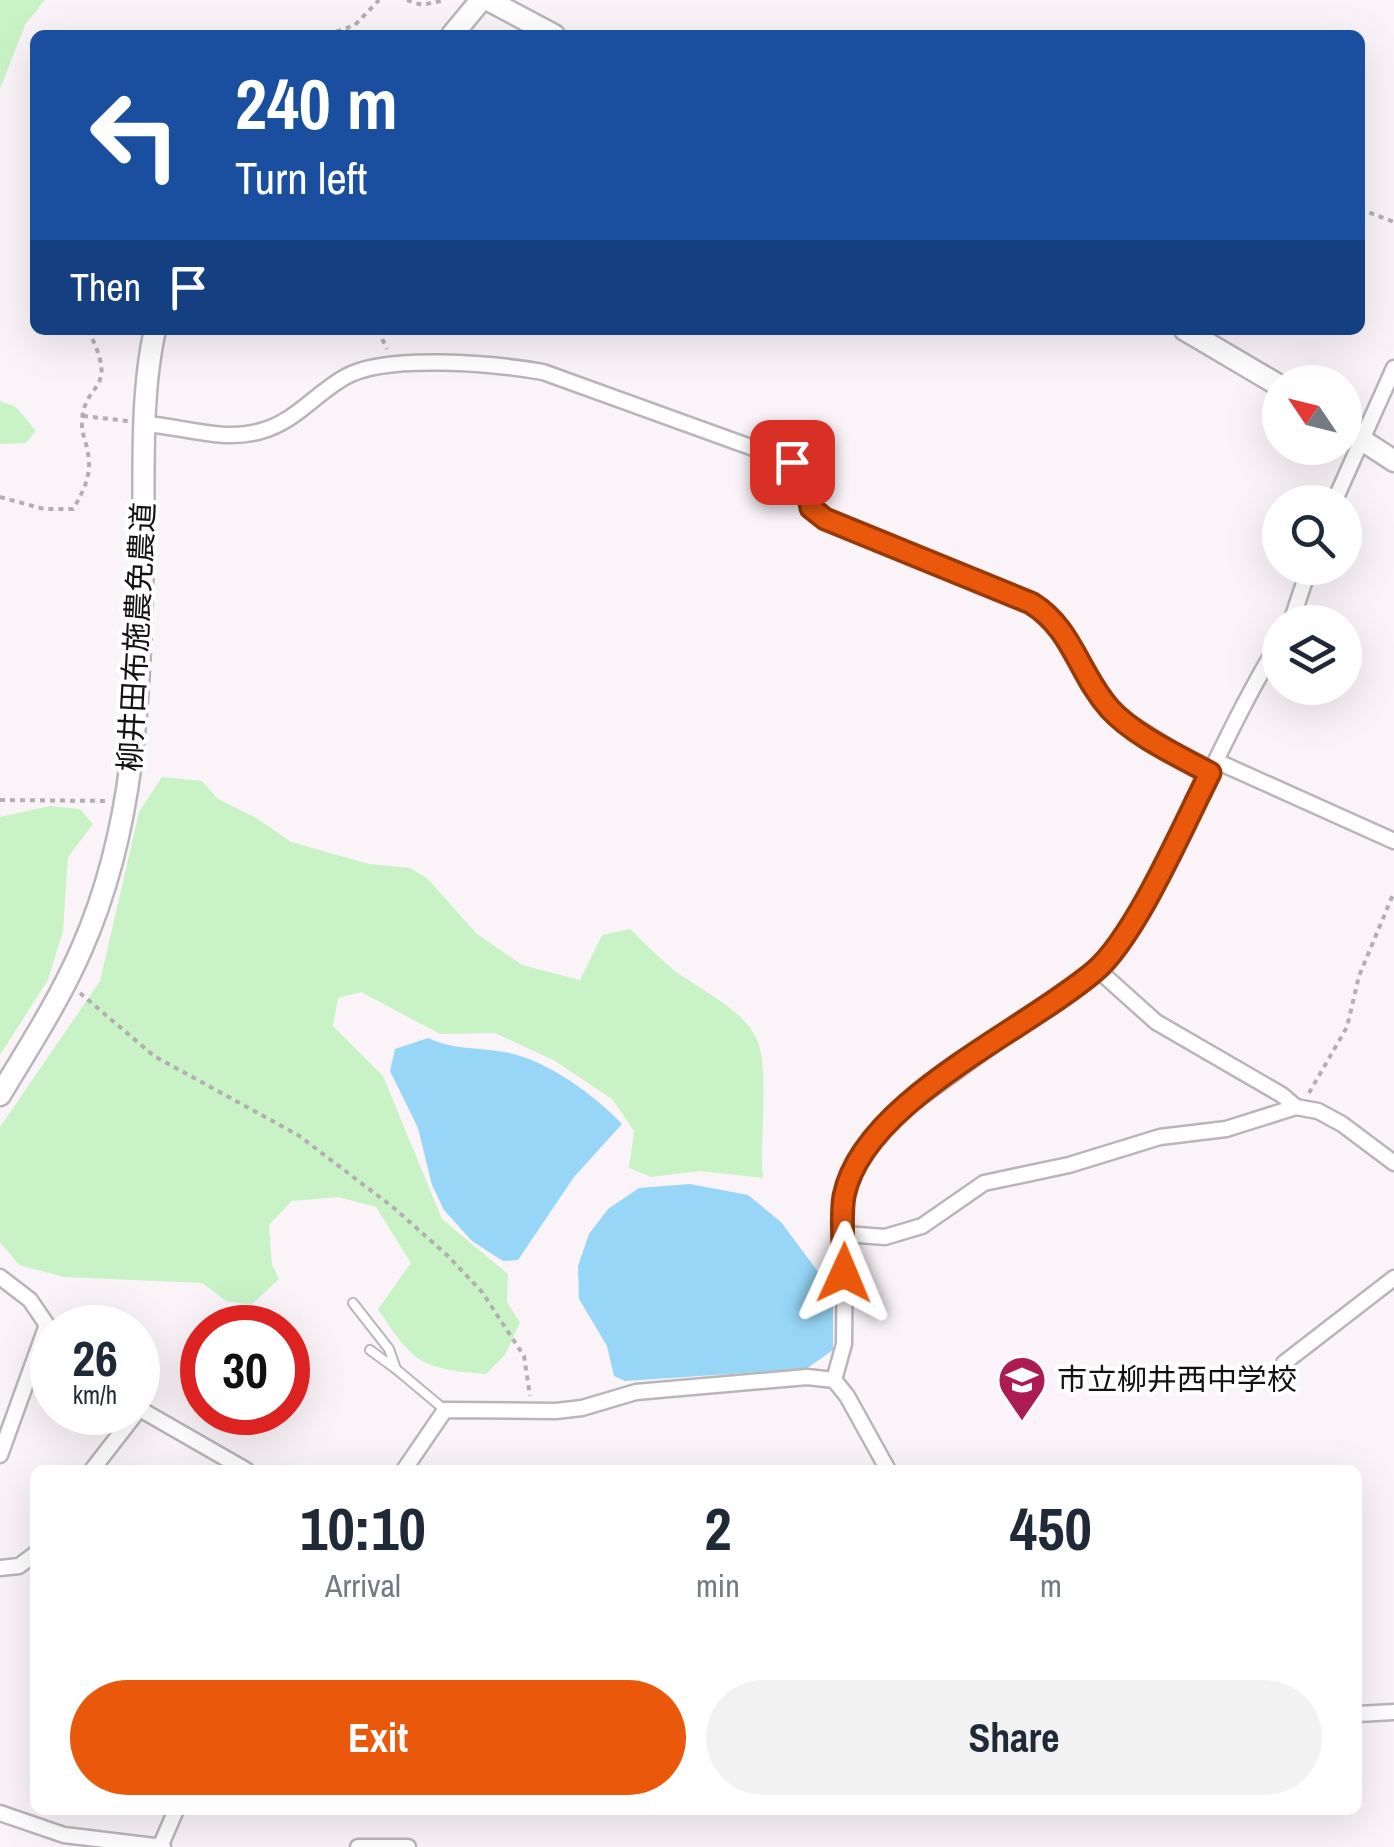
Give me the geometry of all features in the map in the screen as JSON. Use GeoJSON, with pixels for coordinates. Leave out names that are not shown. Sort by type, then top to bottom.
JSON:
{"type":"FeatureCollection","features":[{"type":"Feature","properties":{"kind":"street"},"geometry":{"type":"LineString","coordinates":[[457,30],[484,0],[544,30]]}},
{"type":"Feature","properties":{"kind":"street","name":"柳井田布施農免農道"},"geometry":{"type":"LineString","coordinates":[[0,1095],[66,980],[98,909],[131,778],[138,702],[146,424],[155,335]]}},
{"type":"Feature","properties":{"kind":"street"},"geometry":{"type":"LineString","coordinates":[[1193,335],[1262,375]]}},
{"type":"Feature","properties":{"kind":"street"},"geometry":{"type":"LineString","coordinates":[[146,424],[195,432],[258,432],[302,410],[349,374],[371,368],[445,363],[504,365],[544,372],[792,462],[804,472],[811,508],[825,519],[1031,603],[1062,628],[1096,692],[1114,712],[1213,767],[1394,841]]}},
{"type":"Feature","properties":{"kind":"street"},"geometry":{"type":"LineString","coordinates":[[1342,485],[1394,368]]}},
{"type":"Feature","properties":{"kind":"street"},"geometry":{"type":"LineString","coordinates":[[1364,442],[1394,460]]}},
{"type":"Feature","properties":{"kind":"street"},"geometry":{"type":"LineString","coordinates":[[834,1380],[844,1344],[844,1196],[856,1167],[881,1126],[1097,970],[1140,908],[1262,675]]}},
{"type":"Feature","properties":{"kind":"street"},"geometry":{"type":"LineString","coordinates":[[1097,970],[1156,1022],[1299,1107],[1342,1124],[1394,1163]]}},
{"type":"Feature","properties":{"kind":"street"},"geometry":{"type":"LineString","coordinates":[[844,1234],[885,1237],[922,1226],[984,1183],[1069,1165],[1160,1137],[1226,1129],[1299,1107]]}},
{"type":"Feature","properties":{"kind":"street"},"geometry":{"type":"LineString","coordinates":[[0,1278],[18,1288],[32,1305]]}},
{"type":"Feature","properties":{"kind":"street"},"geometry":{"type":"LineString","coordinates":[[1284,1363],[1394,1278]]}},
{"type":"Feature","properties":{"kind":"street"},"geometry":{"type":"LineString","coordinates":[[0,1455],[30,1379]]}},
{"type":"Feature","properties":{"kind":"street"},"geometry":{"type":"LineString","coordinates":[[407,1465],[445,1410],[582,1408],[636,1392],[750,1380],[834,1380]]}},
{"type":"Feature","properties":{"kind":"street"},"geometry":{"type":"LineString","coordinates":[[834,1380],[885,1465]]}},
{"type":"Feature","properties":{"kind":"street"},"geometry":{"type":"LineString","coordinates":[[160,1422],[237,1465]]}},
{"type":"Feature","properties":{"kind":"street"},"geometry":{"type":"LineString","coordinates":[[96,1465],[119,1435]]}},
{"type":"Feature","properties":{"kind":"street"},"geometry":{"type":"LineString","coordinates":[[0,1568],[19,1566],[30,1558]]}},
{"type":"Feature","properties":{"kind":"street"},"geometry":{"type":"LineString","coordinates":[[1362,1714],[1394,1712]]}},
{"type":"Feature","properties":{"kind":"street"},"geometry":{"type":"LineString","coordinates":[[0,1812],[61,1841],[162,1847],[174,1815]]}},
{"type":"Feature","properties":{"kind":"street"},"geometry":{"type":"LineString","coordinates":[[358,1847],[408,1847]]}},
{"type":"Feature","properties":{"kind":"lane"},"geometry":{"type":"LineString","coordinates":[[353,1303],[388,1349],[396,1369]]}},
{"type":"Feature","properties":{"kind":"lane"},"geometry":{"type":"LineString","coordinates":[[370,1350],[445,1410]]}},
{"type":"Feature","properties":{"kind":"path"},"geometry":{"type":"LineString","coordinates":[[342,30],[355,25],[378,0]]}},
{"type":"Feature","properties":{"kind":"path"},"geometry":{"type":"LineString","coordinates":[[407,0],[422,5],[445,0]]}},
{"type":"Feature","properties":{"kind":"path"},"geometry":{"type":"LineString","coordinates":[[1365,211],[1394,222]]}},
{"type":"Feature","properties":{"kind":"path"},"geometry":{"type":"LineString","coordinates":[[0,497],[44,509],[73,509],[91,468],[81,429],[83,416],[104,376],[100,354],[90,335]]}},
{"type":"Feature","properties":{"kind":"path"},"geometry":{"type":"LineString","coordinates":[[83,416],[146,424]]}},
{"type":"Feature","properties":{"kind":"path"},"geometry":{"type":"LineString","coordinates":[[0,800],[109,801]]}},
{"type":"Feature","properties":{"kind":"path"},"geometry":{"type":"LineString","coordinates":[[1299,1107],[1347,1027],[1359,976],[1394,892]]}},
{"type":"Feature","properties":{"kind":"path"},"geometry":{"type":"LineString","coordinates":[[66,980],[154,1056],[298,1135],[394,1208],[448,1256],[482,1292],[524,1356],[532,1410]]}},
{"type":"Feature","properties":{"kind":"green space"},"geometry":{"type":"Polygon","coordinates":[[[0,0],[45,0],[25,25],[0,89],[0,0]]]}},
{"type":"Feature","properties":{"kind":"green space"},"geometry":{"type":"Polygon","coordinates":[[[0,401],[16,407],[36,431],[26,443],[0,444],[0,401]]]}},
{"type":"Feature","properties":{"kind":"green space"},"geometry":{"type":"Polygon","coordinates":[[[162,777],[202,781],[218,799],[258,819],[291,842],[369,864],[410,868],[427,878],[477,934],[522,965],[580,980],[602,935],[630,929],[675,971],[732,1010],[757,1040],[764,1087],[763,1178],[700,1171],[651,1177],[629,1168],[634,1131],[612,1099],[555,1061],[495,1033],[440,1034],[361,992],[338,998],[333,1026],[383,1076],[442,1219],[508,1274],[507,1302],[520,1323],[505,1355],[486,1374],[432,1365],[400,1341],[378,1309],[411,1263],[376,1207],[338,1197],[292,1201],[269,1225],[272,1265],[279,1279],[251,1305],[226,1301],[202,1283],[64,1277],[19,1265],[0,1242],[0,1127],[100,981],[139,812],[162,777]]]}},
{"type":"Feature","properties":{"kind":"green space"},"geometry":{"type":"Polygon","coordinates":[[[50,806],[80,809],[93,824],[68,857],[63,931],[48,980],[0,1055],[0,817],[50,806]]]}},
{"type":"Feature","properties":{"kind":"water"},"geometry":{"type":"Polygon","coordinates":[[[428,1038],[536,1062],[583,1090],[622,1124],[574,1177],[518,1260],[503,1261],[472,1241],[444,1210],[432,1185],[418,1128],[390,1071],[395,1049],[428,1038]]]}},
{"type":"Feature","properties":{"kind":"water"},"geometry":{"type":"Polygon","coordinates":[[[690,1184],[748,1195],[781,1222],[816,1269],[833,1300],[833,1350],[806,1369],[625,1381],[614,1376],[607,1346],[579,1299],[578,1266],[589,1234],[608,1209],[639,1188],[690,1184]]]}},
{"type":"Feature","properties":{"kind":"place","name":"市立柳井西中学校"},"geometry":{"type":"Point","coordinates":[1022,1422]}},
{"type":"Feature","properties":{"kind":"route"},"geometry":{"type":"LineString","coordinates":[[792,462],[804,472],[811,508],[825,519],[1031,603],[1049,614],[1062,628],[1096,692],[1114,712],[1210,773],[1140,908],[1097,970],[918,1097],[881,1126],[869,1142],[844,1196],[844,1273]]}}]}
